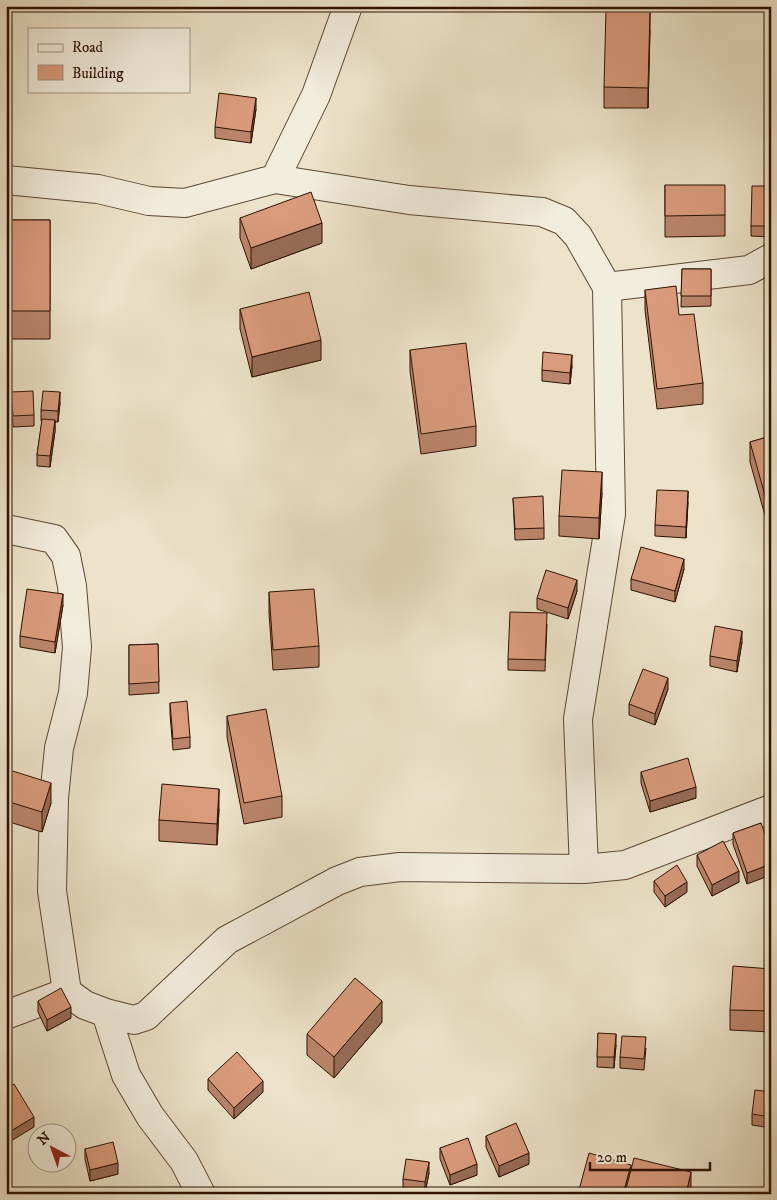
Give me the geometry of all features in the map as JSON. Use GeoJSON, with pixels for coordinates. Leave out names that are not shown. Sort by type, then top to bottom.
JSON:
{"type":"FeatureCollection","features":[{"type":"Feature","properties":{"kind":"street"},"geometry":{"type":"LineString","coordinates":[[274,179],[316,95],[348,6]]}},
{"type":"Feature","properties":{"kind":"street"},"geometry":{"type":"LineString","coordinates":[[6,180],[98,189],[149,201],[185,203],[274,179],[409,200],[542,212],[564,222],[578,236],[607,287],[611,514],[578,719],[584,869]]}},
{"type":"Feature","properties":{"kind":"street"},"geometry":{"type":"LineString","coordinates":[[607,287],[749,270],[771,258]]}},
{"type":"Feature","properties":{"kind":"street"},"geometry":{"type":"LineString","coordinates":[[6,528],[54,539],[66,556],[72,586],[77,647],[73,693],[59,748],[54,798],[52,891],[67,992],[85,1006],[134,1020],[146,1016],[227,940],[337,881],[360,872],[416,866],[584,869],[624,865],[771,809]]}},
{"type":"Feature","properties":{"kind":"street"},"geometry":{"type":"LineString","coordinates":[[6,1015],[67,992]]}},
{"type":"Feature","properties":{"kind":"street"},"geometry":{"type":"LineString","coordinates":[[106,1013],[126,1075],[150,1116],[184,1161],[200,1194]]}},
{"type":"Feature","properties":{"kind":"building"},"geometry":{"type":"Polygon","coordinates":[[[606,9],[650,9],[648,88],[604,87],[606,9]]]}},
{"type":"Feature","properties":{"kind":"building"},"geometry":{"type":"Polygon","coordinates":[[[219,93],[256,98],[251,132],[215,127],[219,93]]]}},
{"type":"Feature","properties":{"kind":"building"},"geometry":{"type":"Polygon","coordinates":[[[665,185],[725,185],[725,215],[665,216],[665,185]]]}},
{"type":"Feature","properties":{"kind":"building"},"geometry":{"type":"Polygon","coordinates":[[[752,186],[771,186],[771,226],[751,226],[752,186]]]}},
{"type":"Feature","properties":{"kind":"building"},"geometry":{"type":"Polygon","coordinates":[[[311,192],[322,223],[251,248],[240,218],[311,192]]]}},
{"type":"Feature","properties":{"kind":"building"},"geometry":{"type":"Polygon","coordinates":[[[6,220],[50,220],[50,311],[6,311],[6,220]]]}},
{"type":"Feature","properties":{"kind":"building"},"geometry":{"type":"Polygon","coordinates":[[[682,269],[711,269],[711,296],[681,296],[682,269]]]}},
{"type":"Feature","properties":{"kind":"building"},"geometry":{"type":"Polygon","coordinates":[[[676,286],[679,315],[694,314],[703,383],[657,389],[645,290],[676,286]]]}},
{"type":"Feature","properties":{"kind":"building"},"geometry":{"type":"Polygon","coordinates":[[[309,292],[321,340],[252,357],[240,309],[309,292]]]}},
{"type":"Feature","properties":{"kind":"building"},"geometry":{"type":"Polygon","coordinates":[[[466,343],[476,426],[421,434],[410,350],[466,343]]]}},
{"type":"Feature","properties":{"kind":"building"},"geometry":{"type":"Polygon","coordinates":[[[543,352],[572,355],[570,373],[542,370],[543,352]]]}},
{"type":"Feature","properties":{"kind":"building"},"geometry":{"type":"Polygon","coordinates":[[[33,391],[34,415],[13,416],[11,392],[33,391]]]}},
{"type":"Feature","properties":{"kind":"building"},"geometry":{"type":"Polygon","coordinates":[[[43,391],[60,392],[58,411],[41,410],[43,391]]]}},
{"type":"Feature","properties":{"kind":"building"},"geometry":{"type":"Polygon","coordinates":[[[42,419],[55,420],[50,456],[37,455],[42,419]]]}},
{"type":"Feature","properties":{"kind":"building"},"geometry":{"type":"Polygon","coordinates":[[[771,436],[771,497],[766,499],[750,442],[771,436]]]}},
{"type":"Feature","properties":{"kind":"building"},"geometry":{"type":"Polygon","coordinates":[[[562,470],[602,472],[599,518],[559,516],[562,470]]]}},
{"type":"Feature","properties":{"kind":"building"},"geometry":{"type":"Polygon","coordinates":[[[657,490],[688,491],[686,527],[655,525],[657,490]]]}},
{"type":"Feature","properties":{"kind":"building"},"geometry":{"type":"Polygon","coordinates":[[[543,496],[544,528],[515,529],[513,498],[543,496]]]}},
{"type":"Feature","properties":{"kind":"building"},"geometry":{"type":"Polygon","coordinates":[[[641,547],[684,559],[675,591],[631,579],[641,547]]]}},
{"type":"Feature","properties":{"kind":"building"},"geometry":{"type":"Polygon","coordinates":[[[546,570],[577,580],[568,608],[537,598],[546,570]]]}},
{"type":"Feature","properties":{"kind":"building"},"geometry":{"type":"Polygon","coordinates":[[[27,589],[63,594],[55,642],[20,636],[27,589]]]}},
{"type":"Feature","properties":{"kind":"building"},"geometry":{"type":"Polygon","coordinates":[[[314,589],[319,646],[273,650],[269,592],[314,589]]]}},
{"type":"Feature","properties":{"kind":"building"},"geometry":{"type":"Polygon","coordinates":[[[510,612],[547,613],[545,660],[508,659],[510,612]]]}},
{"type":"Feature","properties":{"kind":"building"},"geometry":{"type":"Polygon","coordinates":[[[715,626],[742,631],[737,661],[710,656],[715,626]]]}},
{"type":"Feature","properties":{"kind":"building"},"geometry":{"type":"Polygon","coordinates":[[[158,644],[159,682],[129,684],[129,645],[158,644]]]}},
{"type":"Feature","properties":{"kind":"building"},"geometry":{"type":"Polygon","coordinates":[[[643,669],[668,678],[655,714],[629,704],[643,669]]]}},
{"type":"Feature","properties":{"kind":"building"},"geometry":{"type":"Polygon","coordinates":[[[187,701],[190,737],[173,739],[170,703],[187,701]]]}},
{"type":"Feature","properties":{"kind":"building"},"geometry":{"type":"Polygon","coordinates":[[[266,709],[282,796],[244,803],[227,716],[266,709]]]}},
{"type":"Feature","properties":{"kind":"building"},"geometry":{"type":"Polygon","coordinates":[[[688,758],[696,787],[650,801],[641,772],[688,758]]]}},
{"type":"Feature","properties":{"kind":"building"},"geometry":{"type":"Polygon","coordinates":[[[6,769],[51,783],[42,812],[6,801],[6,769]]]}},
{"type":"Feature","properties":{"kind":"building"},"geometry":{"type":"Polygon","coordinates":[[[162,784],[219,789],[217,824],[159,820],[162,784]]]}},
{"type":"Feature","properties":{"kind":"building"},"geometry":{"type":"Polygon","coordinates":[[[761,823],[771,850],[771,864],[747,873],[733,833],[761,823]]]}},
{"type":"Feature","properties":{"kind":"building"},"geometry":{"type":"Polygon","coordinates":[[[723,841],[739,871],[712,885],[697,855],[723,841]]]}},
{"type":"Feature","properties":{"kind":"building"},"geometry":{"type":"Polygon","coordinates":[[[677,865],[687,882],[665,896],[654,881],[677,865]]]}},
{"type":"Feature","properties":{"kind":"building"},"geometry":{"type":"Polygon","coordinates":[[[733,966],[771,969],[771,1011],[730,1010],[733,966]]]}},
{"type":"Feature","properties":{"kind":"building"},"geometry":{"type":"Polygon","coordinates":[[[355,978],[382,1001],[334,1057],[307,1034],[355,978]]]}},
{"type":"Feature","properties":{"kind":"building"},"geometry":{"type":"Polygon","coordinates":[[[61,988],[71,1007],[47,1020],[38,1001],[61,988]]]}},
{"type":"Feature","properties":{"kind":"building"},"geometry":{"type":"Polygon","coordinates":[[[598,1033],[616,1034],[614,1057],[597,1057],[598,1033]]]}},
{"type":"Feature","properties":{"kind":"building"},"geometry":{"type":"Polygon","coordinates":[[[622,1036],[646,1037],[644,1059],[620,1057],[622,1036]]]}},
{"type":"Feature","properties":{"kind":"building"},"geometry":{"type":"Polygon","coordinates":[[[237,1052],[263,1081],[234,1108],[208,1079],[237,1052]]]}},
{"type":"Feature","properties":{"kind":"building"},"geometry":{"type":"Polygon","coordinates":[[[14,1084],[34,1117],[6,1134],[6,1089],[14,1084]]]}},
{"type":"Feature","properties":{"kind":"building"},"geometry":{"type":"Polygon","coordinates":[[[755,1090],[771,1092],[771,1117],[752,1114],[755,1090]]]}},
{"type":"Feature","properties":{"kind":"building"},"geometry":{"type":"Polygon","coordinates":[[[516,1123],[529,1153],[499,1166],[486,1136],[516,1123]]]}},
{"type":"Feature","properties":{"kind":"building"},"geometry":{"type":"Polygon","coordinates":[[[468,1138],[477,1164],[450,1175],[440,1148],[468,1138]]]}},
{"type":"Feature","properties":{"kind":"building"},"geometry":{"type":"Polygon","coordinates":[[[113,1142],[118,1163],[90,1170],[85,1149],[113,1142]]]}},
{"type":"Feature","properties":{"kind":"building"},"geometry":{"type":"Polygon","coordinates":[[[589,1153],[631,1165],[623,1194],[590,1194],[579,1190],[589,1153]]]}},
{"type":"Feature","properties":{"kind":"building"},"geometry":{"type":"Polygon","coordinates":[[[634,1158],[691,1172],[686,1194],[646,1194],[626,1189],[634,1158]]]}},
{"type":"Feature","properties":{"kind":"building"},"geometry":{"type":"Polygon","coordinates":[[[406,1159],[429,1162],[425,1182],[403,1179],[406,1159]]]}}]}
